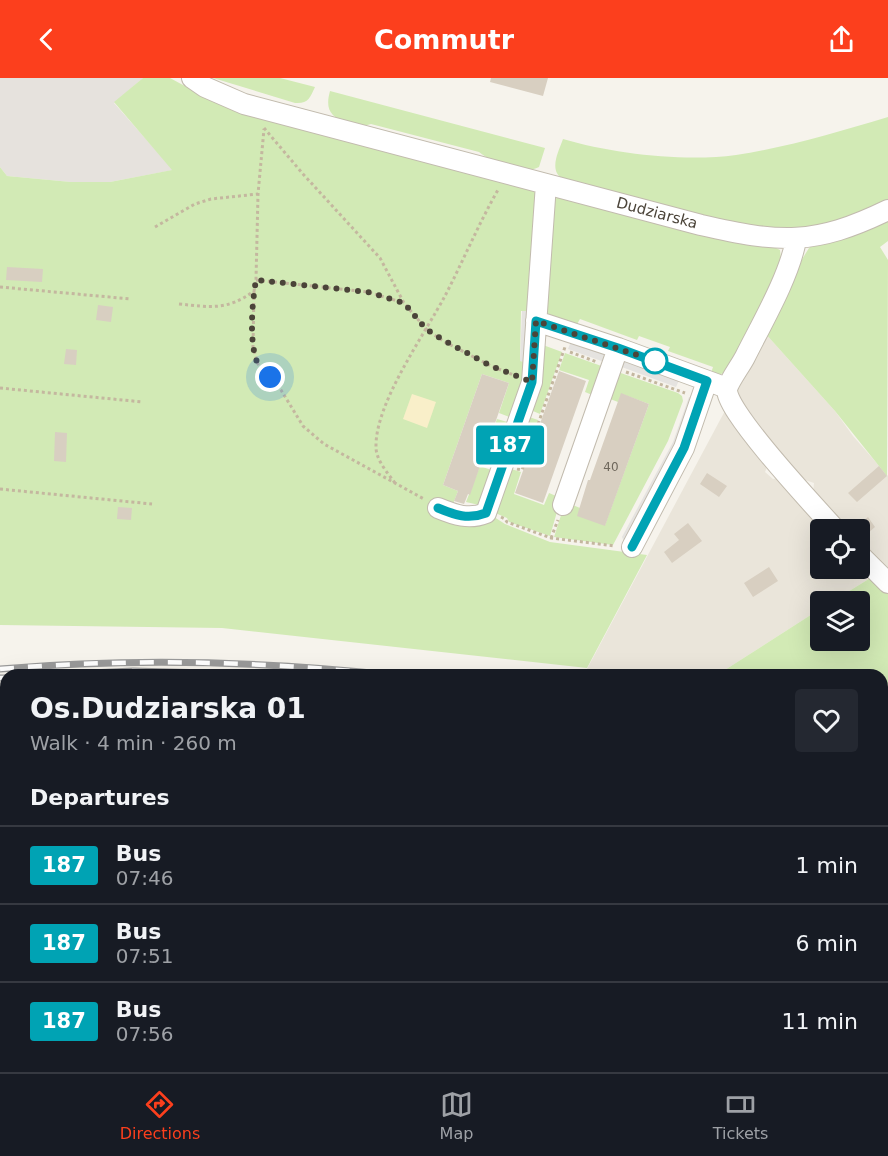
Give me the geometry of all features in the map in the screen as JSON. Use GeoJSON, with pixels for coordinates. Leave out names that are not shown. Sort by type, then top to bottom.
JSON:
{"type":"FeatureCollection","features":[{"type":"Feature","properties":{"kind":"street","name":"Dudziarska"},"geometry":{"type":"LineString","coordinates":[[192,78],[205,87],[244,104],[723,230],[796,240],[831,234],[856,226],[888,210]]}},
{"type":"Feature","properties":{"kind":"street"},"geometry":{"type":"LineString","coordinates":[[438,508],[465,517],[486,513],[532,382],[546,184]]}},
{"type":"Feature","properties":{"kind":"street"},"geometry":{"type":"LineString","coordinates":[[796,240],[783,277],[751,346],[728,388],[729,399],[740,418],[826,519]]}},
{"type":"Feature","properties":{"kind":"street"},"geometry":{"type":"LineString","coordinates":[[536,321],[728,388]]}},
{"type":"Feature","properties":{"kind":"street"},"geometry":{"type":"LineString","coordinates":[[563,506],[618,348]]}},
{"type":"Feature","properties":{"kind":"street"},"geometry":{"type":"LineString","coordinates":[[626,543],[684,448],[707,381]]}},
{"type":"Feature","properties":{"kind":"street"},"geometry":{"type":"LineString","coordinates":[[870,565],[888,583]]}},
{"type":"Feature","properties":{"kind":"path"},"geometry":{"type":"LineString","coordinates":[[244,104],[380,258],[404,303],[426,329],[491,366],[532,382]]}},
{"type":"Feature","properties":{"kind":"path"},"geometry":{"type":"LineString","coordinates":[[264,128],[258,194],[254,291],[253,347],[258,364],[281,390],[303,426],[324,444],[438,508]]}},
{"type":"Feature","properties":{"kind":"path"},"geometry":{"type":"LineString","coordinates":[[395,483],[382,466],[376,449],[378,427],[386,404],[445,296],[485,213],[507,174]]}},
{"type":"Feature","properties":{"kind":"path"},"geometry":{"type":"LineString","coordinates":[[155,227],[195,204],[211,198],[258,194]]}},
{"type":"Feature","properties":{"kind":"path"},"geometry":{"type":"LineString","coordinates":[[256,280],[368,292],[404,303]]}},
{"type":"Feature","properties":{"kind":"path"},"geometry":{"type":"LineString","coordinates":[[0,287],[131,299]]}},
{"type":"Feature","properties":{"kind":"path"},"geometry":{"type":"LineString","coordinates":[[179,304],[220,307],[244,299],[254,291]]}},
{"type":"Feature","properties":{"kind":"path"},"geometry":{"type":"LineString","coordinates":[[0,388],[143,402]]}},
{"type":"Feature","properties":{"kind":"path"},"geometry":{"type":"LineString","coordinates":[[0,489],[152,504]]}},
{"type":"Feature","properties":{"kind":"path"},"geometry":{"type":"LineString","coordinates":[[486,513],[551,538],[616,546],[626,543]]}},
{"type":"Feature","properties":{"kind":"shaded area"},"geometry":{"type":"Polygon","coordinates":[[[0,78],[143,78],[114,103],[173,170],[110,182],[71,182],[7,176],[0,167],[0,78]]]}},
{"type":"Feature","properties":{"kind":"shaded area"},"geometry":{"type":"Polygon","coordinates":[[[522,311],[530,311],[526,362],[520,361],[522,311]]]}},
{"type":"Feature","properties":{"kind":"shaded area"},"geometry":{"type":"Polygon","coordinates":[[[764,332],[835,411],[853,436],[888,476],[888,574],[870,557],[870,519],[834,519],[813,494],[814,483],[799,478],[741,409],[736,394],[738,384],[764,332]]]}},
{"type":"Feature","properties":{"kind":"shaded area"},"geometry":{"type":"Polygon","coordinates":[[[572,339],[610,353],[607,363],[568,349],[572,339]]]}},
{"type":"Feature","properties":{"kind":"shaded area"},"geometry":{"type":"Polygon","coordinates":[[[622,357],[680,378],[676,387],[619,366],[622,357]]]}},
{"type":"Feature","properties":{"kind":"shaded area"},"geometry":{"type":"Polygon","coordinates":[[[689,397],[694,398],[679,443],[625,544],[622,537],[673,442],[689,397]]]}},
{"type":"Feature","properties":{"kind":"shaded area"},"geometry":{"type":"Polygon","coordinates":[[[727,407],[769,462],[765,472],[773,479],[784,477],[820,519],[810,519],[810,579],[869,579],[849,591],[810,591],[810,615],[726,669],[587,669],[727,407]]]}},
{"type":"Feature","properties":{"kind":"green space"},"geometry":{"type":"Polygon","coordinates":[[[143,78],[170,78],[207,98],[533,189],[536,194],[530,311],[521,311],[520,361],[527,362],[515,419],[499,413],[509,383],[482,374],[443,485],[458,491],[453,504],[491,515],[505,524],[550,542],[647,555],[587,668],[222,628],[0,625],[0,167],[7,176],[71,182],[110,182],[172,170],[114,102],[143,78]]]}},
{"type":"Feature","properties":{"kind":"green space"},"geometry":{"type":"Polygon","coordinates":[[[213,78],[280,78],[315,87],[308,100],[295,103],[213,78]]]}},
{"type":"Feature","properties":{"kind":"green space"},"geometry":{"type":"Polygon","coordinates":[[[330,91],[545,148],[539,167],[525,170],[508,167],[479,152],[371,124],[359,125],[342,121],[330,112],[328,103],[330,91]]]}},
{"type":"Feature","properties":{"kind":"green space"},"geometry":{"type":"Polygon","coordinates":[[[888,117],[888,200],[851,217],[809,228],[771,229],[707,218],[564,180],[556,172],[555,167],[563,139],[604,149],[649,155],[716,157],[755,152],[794,143],[888,117]]]}},
{"type":"Feature","properties":{"kind":"green space"},"geometry":{"type":"Polygon","coordinates":[[[561,196],[714,237],[747,245],[772,246],[780,250],[781,260],[735,365],[724,373],[711,373],[713,367],[668,351],[670,347],[639,336],[637,340],[580,319],[575,328],[547,318],[544,312],[555,199],[561,196]]]}},
{"type":"Feature","properties":{"kind":"green space"},"geometry":{"type":"Polygon","coordinates":[[[888,221],[888,241],[880,247],[888,260],[887,476],[835,411],[764,332],[777,300],[809,248],[815,243],[888,221]]]}},
{"type":"Feature","properties":{"kind":"green space"},"geometry":{"type":"Polygon","coordinates":[[[543,345],[562,352],[540,414],[528,409],[543,345]]]}},
{"type":"Feature","properties":{"kind":"green space"},"geometry":{"type":"Polygon","coordinates":[[[565,353],[607,368],[597,397],[585,392],[589,380],[559,370],[565,353]]]}},
{"type":"Feature","properties":{"kind":"green space"},"geometry":{"type":"Polygon","coordinates":[[[615,371],[678,393],[682,396],[683,401],[668,441],[613,545],[554,537],[564,506],[568,503],[580,508],[605,525],[649,404],[622,394],[618,402],[605,397],[615,371]]]}},
{"type":"Feature","properties":{"kind":"green space"},"geometry":{"type":"Polygon","coordinates":[[[526,416],[538,420],[521,467],[510,462],[526,416]]]}},
{"type":"Feature","properties":{"kind":"green space"},"geometry":{"type":"Polygon","coordinates":[[[497,419],[514,424],[498,466],[482,460],[497,419]]]}},
{"type":"Feature","properties":{"kind":"green space"},"geometry":{"type":"Polygon","coordinates":[[[480,466],[494,471],[479,505],[466,502],[480,466]]]}},
{"type":"Feature","properties":{"kind":"green space"},"geometry":{"type":"Polygon","coordinates":[[[508,468],[521,472],[514,494],[544,505],[549,493],[561,498],[550,536],[509,522],[507,518],[493,512],[508,468]]]}},
{"type":"Feature","properties":{"kind":"green space"},"geometry":{"type":"Polygon","coordinates":[[[872,577],[888,592],[888,669],[726,669],[810,615],[810,651],[870,651],[870,591],[849,591],[872,577]]]}},
{"type":"Feature","properties":{"kind":"sand"},"geometry":{"type":"Polygon","coordinates":[[[412,394],[436,402],[427,428],[403,419],[412,394]]]}},
{"type":"Feature","properties":{"kind":"building"},"geometry":{"type":"Polygon","coordinates":[[[491,78],[548,78],[543,96],[490,82],[491,78]]]}},
{"type":"Feature","properties":{"kind":"building"},"geometry":{"type":"Polygon","coordinates":[[[7,267],[43,269],[42,282],[6,280],[7,267]]]}},
{"type":"Feature","properties":{"kind":"building"},"geometry":{"type":"Polygon","coordinates":[[[98,305],[113,307],[111,322],[96,320],[98,305]]]}},
{"type":"Feature","properties":{"kind":"building"},"geometry":{"type":"Polygon","coordinates":[[[66,349],[77,350],[76,365],[64,364],[66,349]]]}},
{"type":"Feature","properties":{"kind":"building"},"geometry":{"type":"Polygon","coordinates":[[[559,371],[586,381],[543,503],[515,493],[559,371]]]}},
{"type":"Feature","properties":{"kind":"building"},"geometry":{"type":"Polygon","coordinates":[[[482,374],[509,383],[470,495],[468,494],[464,504],[454,501],[458,491],[443,485],[482,374]]]}},
{"type":"Feature","properties":{"kind":"building"},"geometry":{"type":"Polygon","coordinates":[[[621,393],[649,404],[605,526],[577,516],[621,393]]]}},
{"type":"Feature","properties":{"kind":"building"},"geometry":{"type":"Polygon","coordinates":[[[55,432],[67,433],[66,462],[54,461],[55,432]]]}},
{"type":"Feature","properties":{"kind":"building"},"geometry":{"type":"Polygon","coordinates":[[[879,466],[887,476],[857,502],[848,493],[879,466]]]}},
{"type":"Feature","properties":{"kind":"building"},"geometry":{"type":"Polygon","coordinates":[[[707,473],[727,486],[719,497],[700,484],[707,473]]]}},
{"type":"Feature","properties":{"kind":"building"},"geometry":{"type":"Polygon","coordinates":[[[118,507],[132,508],[131,520],[117,519],[118,507]]]}},
{"type":"Feature","properties":{"kind":"building"},"geometry":{"type":"Polygon","coordinates":[[[870,520],[875,527],[870,531],[870,520]]]}},
{"type":"Feature","properties":{"kind":"building"},"geometry":{"type":"Polygon","coordinates":[[[688,523],[702,541],[672,563],[664,552],[679,540],[674,534],[688,523]]]}},
{"type":"Feature","properties":{"kind":"building"},"geometry":{"type":"Polygon","coordinates":[[[769,567],[778,581],[753,597],[744,583],[769,567]]]}},
{"type":"Feature","properties":{"kind":"railway"},"geometry":{"type":"LineString","coordinates":[[0,669],[147,662],[245,664],[327,669]]}},
{"type":"Feature","properties":{"kind":"bus line","name":"187"},"geometry":{"type":"LineString","coordinates":[[438,508],[465,517],[486,513],[532,382],[536,321],[707,381],[684,448],[632,547]]}},
{"type":"Feature","properties":{"kind":"route"},"geometry":{"type":"LineString","coordinates":[[270,377],[258,364],[253,347],[256,280],[368,292],[404,303],[426,329],[443,340],[491,366],[532,382],[536,321],[655,361]]}}]}
